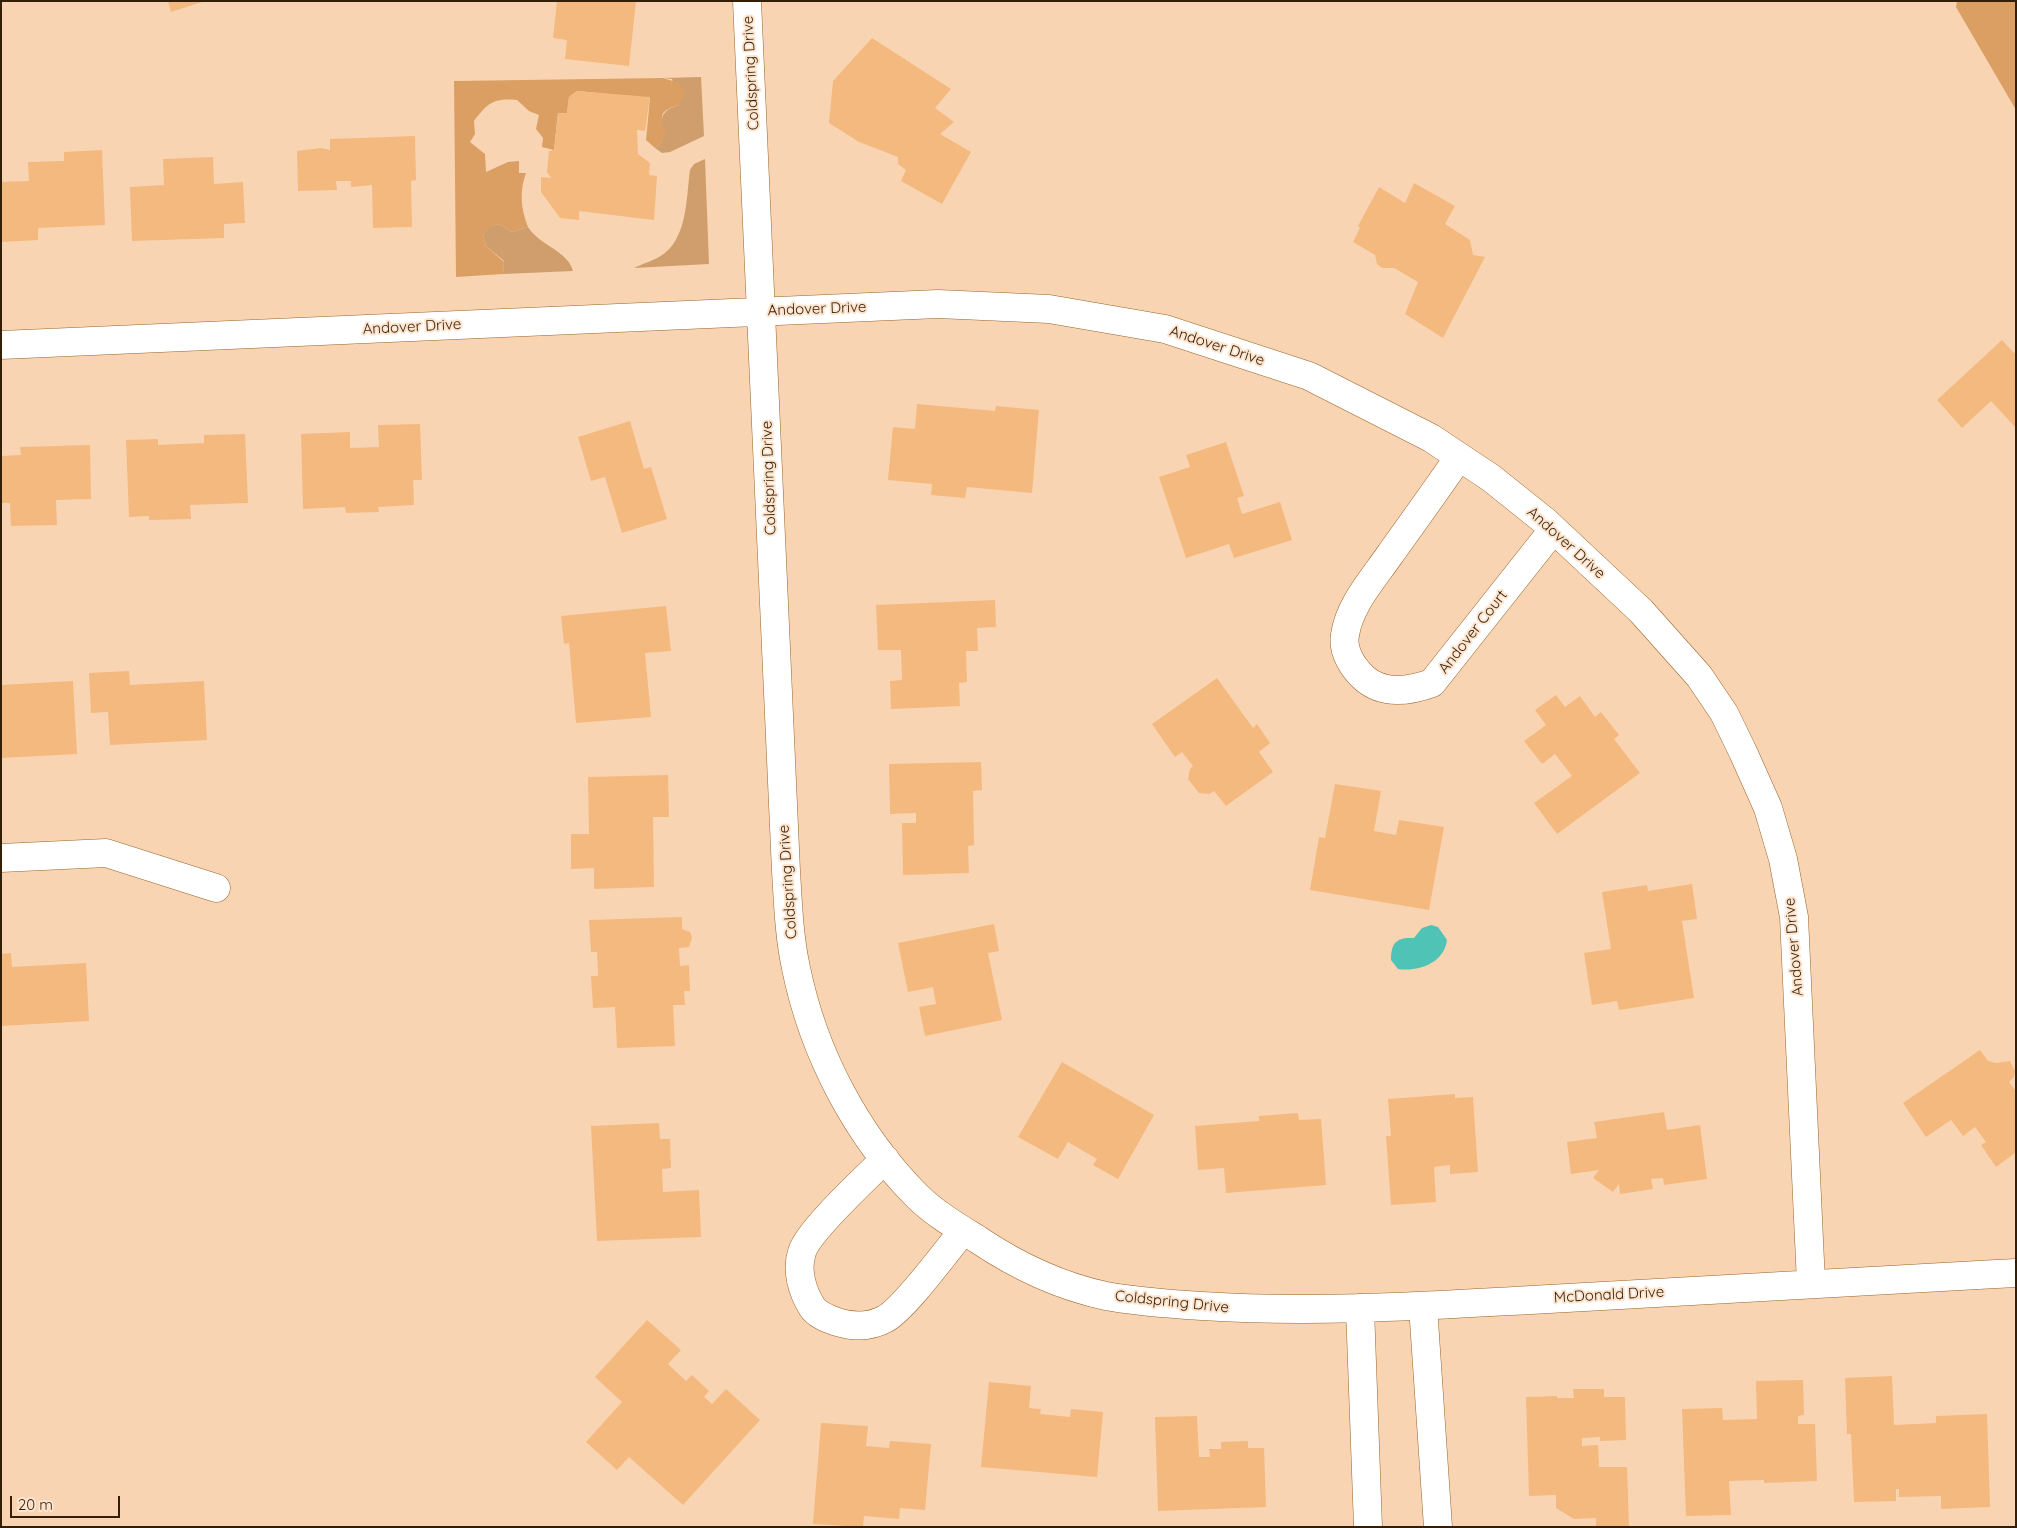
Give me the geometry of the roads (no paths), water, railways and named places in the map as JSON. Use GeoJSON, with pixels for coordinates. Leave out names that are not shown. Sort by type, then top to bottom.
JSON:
{"type":"FeatureCollection","features":[{"type":"Feature","properties":{"kind":"street","name":"Coldspring Drive"},"geometry":{"type":"LineString","coordinates":[[748,1],[786,871],[795,966],[808,1017],[829,1068],[851,1111],[885,1159],[916,1195],[937,1214],[999,1254],[1065,1285],[1105,1296],[1145,1302],[1254,1310],[1423,1306]]}},
{"type":"Feature","properties":{"kind":"street","name":"Andover Drive"},"geometry":{"type":"LineString","coordinates":[[1,345],[938,304],[1050,309],[1165,329],[1310,376],[1431,438],[1491,478],[1553,530],[1641,611],[1699,676],[1732,729],[1768,808],[1783,860],[1794,917],[1811,1283]]}},
{"type":"Feature","properties":{"kind":"street","name":"Andover Court"},"geometry":{"type":"LineString","coordinates":[[1459,457],[1364,592],[1349,618],[1344,637],[1347,653],[1355,670],[1371,684],[1389,689],[1411,690],[1432,683],[1553,530]]}},
{"type":"Feature","properties":{"kind":"street"},"geometry":{"type":"LineString","coordinates":[[1,858],[106,853],[216,888]]}},
{"type":"Feature","properties":{"kind":"street"},"geometry":{"type":"LineString","coordinates":[[885,1159],[810,1238],[802,1252],[802,1285],[814,1310],[829,1319],[848,1325],[869,1325],[886,1318],[899,1307],[963,1230]]}},
{"type":"Feature","properties":{"kind":"street","name":"McDonald Drive"},"geometry":{"type":"LineString","coordinates":[[1423,1306],[2016,1273]]}},
{"type":"Feature","properties":{"kind":"street"},"geometry":{"type":"LineString","coordinates":[[1423,1306],[1438,1527]]}},
{"type":"Feature","properties":{"kind":"street"},"geometry":{"type":"LineString","coordinates":[[1360,1308],[1368,1527]]}},
{"type":"Feature","properties":{"kind":"water"},"geometry":{"type":"Polygon","coordinates":[[[1431,925],[1438,927],[1447,940],[1441,955],[1436,960],[1422,967],[1406,970],[1398,969],[1391,960],[1392,949],[1396,942],[1403,938],[1414,938],[1422,928],[1431,925]]]}}]}
